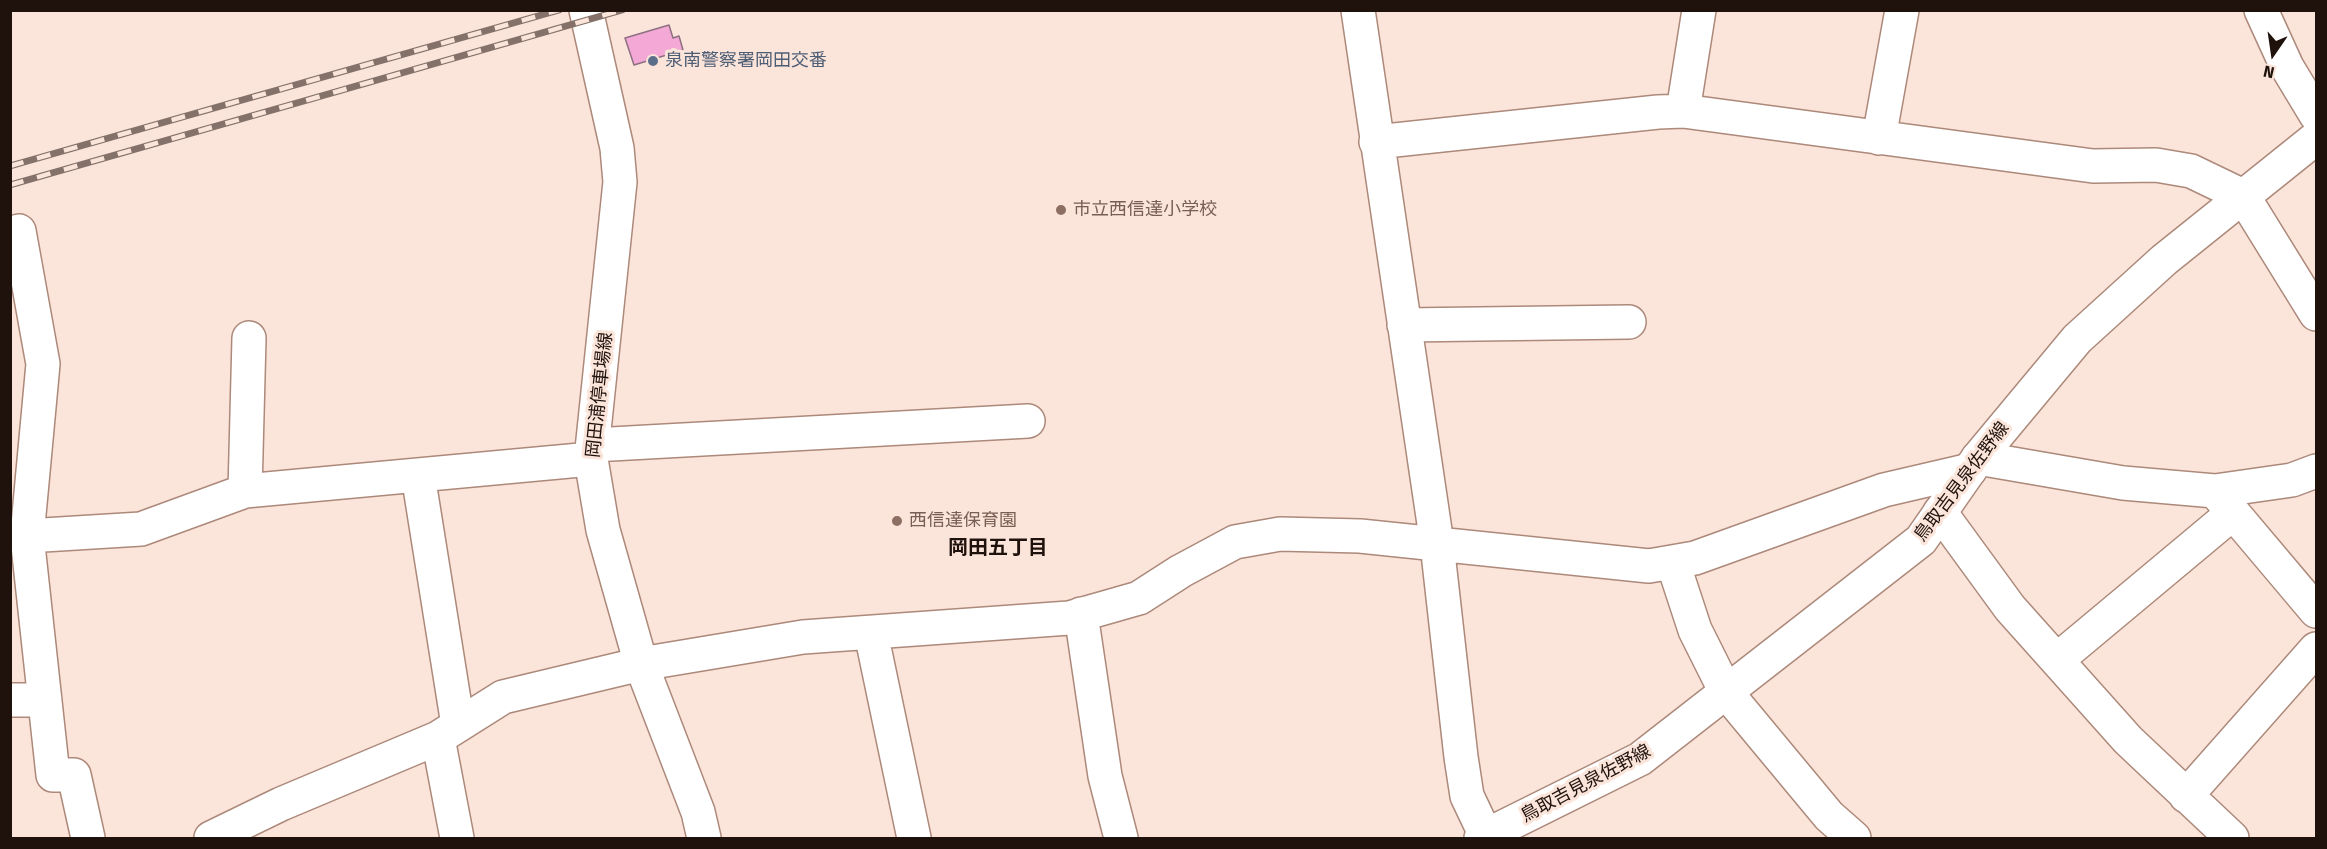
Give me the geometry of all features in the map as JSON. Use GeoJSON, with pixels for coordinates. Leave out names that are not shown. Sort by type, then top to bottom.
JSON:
{"type":"FeatureCollection","features":[{"type":"Feature","properties":{"kind":"street","name":"岡田浦停車場線"},"geometry":{"type":"LineString","coordinates":[[586,10],[617,148],[620,182],[592,452],[603,530],[641,663],[698,812],[704,838]]}},
{"type":"Feature","properties":{"kind":"street"},"geometry":{"type":"LineString","coordinates":[[1358,10],[1437,544],[1467,796],[1485,838]]}},
{"type":"Feature","properties":{"kind":"street"},"geometry":{"type":"LineString","coordinates":[[1683,111],[1699,10]]}},
{"type":"Feature","properties":{"kind":"street"},"geometry":{"type":"LineString","coordinates":[[1880,138],[1902,10]]}},
{"type":"Feature","properties":{"kind":"street"},"geometry":{"type":"LineString","coordinates":[[2261,10],[2287,67],[2316,115]]}},
{"type":"Feature","properties":{"kind":"street"},"geometry":{"type":"LineString","coordinates":[[1376,142],[1658,111],[1683,111],[2093,166],[2156,165],[2191,171],[2243,196],[2316,314]]}},
{"type":"Feature","properties":{"kind":"street","name":"鳥取吉見泉佐野線"},"geometry":{"type":"LineString","coordinates":[[1485,838],[1640,759],[1921,540],[1974,464],[2077,339],[2164,260],[2316,138]]}},
{"type":"Feature","properties":{"kind":"street"},"geometry":{"type":"LineString","coordinates":[[10,234],[19,231],[43,364],[27,536],[53,775],[74,775],[88,838]]}},
{"type":"Feature","properties":{"kind":"street"},"geometry":{"type":"LineString","coordinates":[[1404,325],[1629,322]]}},
{"type":"Feature","properties":{"kind":"street"},"geometry":{"type":"LineString","coordinates":[[245,491],[249,338]]}},
{"type":"Feature","properties":{"kind":"street"},"geometry":{"type":"LineString","coordinates":[[27,536],[141,529],[245,491],[418,475],[592,452],[1029,421]]}},
{"type":"Feature","properties":{"kind":"street"},"geometry":{"type":"LineString","coordinates":[[211,838],[280,804],[448,731],[503,697],[641,663],[803,638],[1069,618],[1139,598],[1181,571],[1235,542],[1280,534],[1360,536],[1649,566],[1695,558],[1884,490],[1974,464],[2123,483],[2224,502],[2316,611]]}},
{"type":"Feature","properties":{"kind":"street"},"geometry":{"type":"LineString","coordinates":[[2056,660],[2224,502],[2316,471]]}},
{"type":"Feature","properties":{"kind":"street"},"geometry":{"type":"LineString","coordinates":[[418,475],[448,731],[457,838]]}},
{"type":"Feature","properties":{"kind":"street"},"geometry":{"type":"LineString","coordinates":[[1940,512],[2010,608],[2056,660],[2128,740],[2232,838]]}},
{"type":"Feature","properties":{"kind":"street"},"geometry":{"type":"LineString","coordinates":[[1673,562],[1695,630],[1726,692],[1829,816],[1854,838]]}},
{"type":"Feature","properties":{"kind":"street"},"geometry":{"type":"LineString","coordinates":[[1081,614],[1105,776],[1121,838]]}},
{"type":"Feature","properties":{"kind":"street"},"geometry":{"type":"LineString","coordinates":[[871,633],[914,838]]}},
{"type":"Feature","properties":{"kind":"street"},"geometry":{"type":"LineString","coordinates":[[2186,795],[2316,649]]}},
{"type":"Feature","properties":{"kind":"street"},"geometry":{"type":"LineString","coordinates":[[10,700],[45,700]]}},
{"type":"Feature","properties":{"kind":"building"},"geometry":{"type":"Polygon","coordinates":[[[669,25],[673,38],[679,36],[683,50],[634,65],[625,38],[669,25]]]}},
{"type":"Feature","properties":{"kind":"railway"},"geometry":{"type":"LineString","coordinates":[[10,166],[559,10]]}},
{"type":"Feature","properties":{"kind":"railway"},"geometry":{"type":"LineString","coordinates":[[10,185],[622,10]]}},
{"type":"Feature","properties":{"kind":"place","name":"泉南警察署岡田交番"},"geometry":{"type":"Point","coordinates":[653,61]}},
{"type":"Feature","properties":{"kind":"place","name":"市立西信達小学校"},"geometry":{"type":"Point","coordinates":[1061,210]}},
{"type":"Feature","properties":{"kind":"place","name":"西信達保育園"},"geometry":{"type":"Point","coordinates":[897,521]}},
{"type":"Feature","properties":{"kind":"district","name":"岡田五丁目"},"geometry":{"type":"Point","coordinates":[998,548]}}]}
